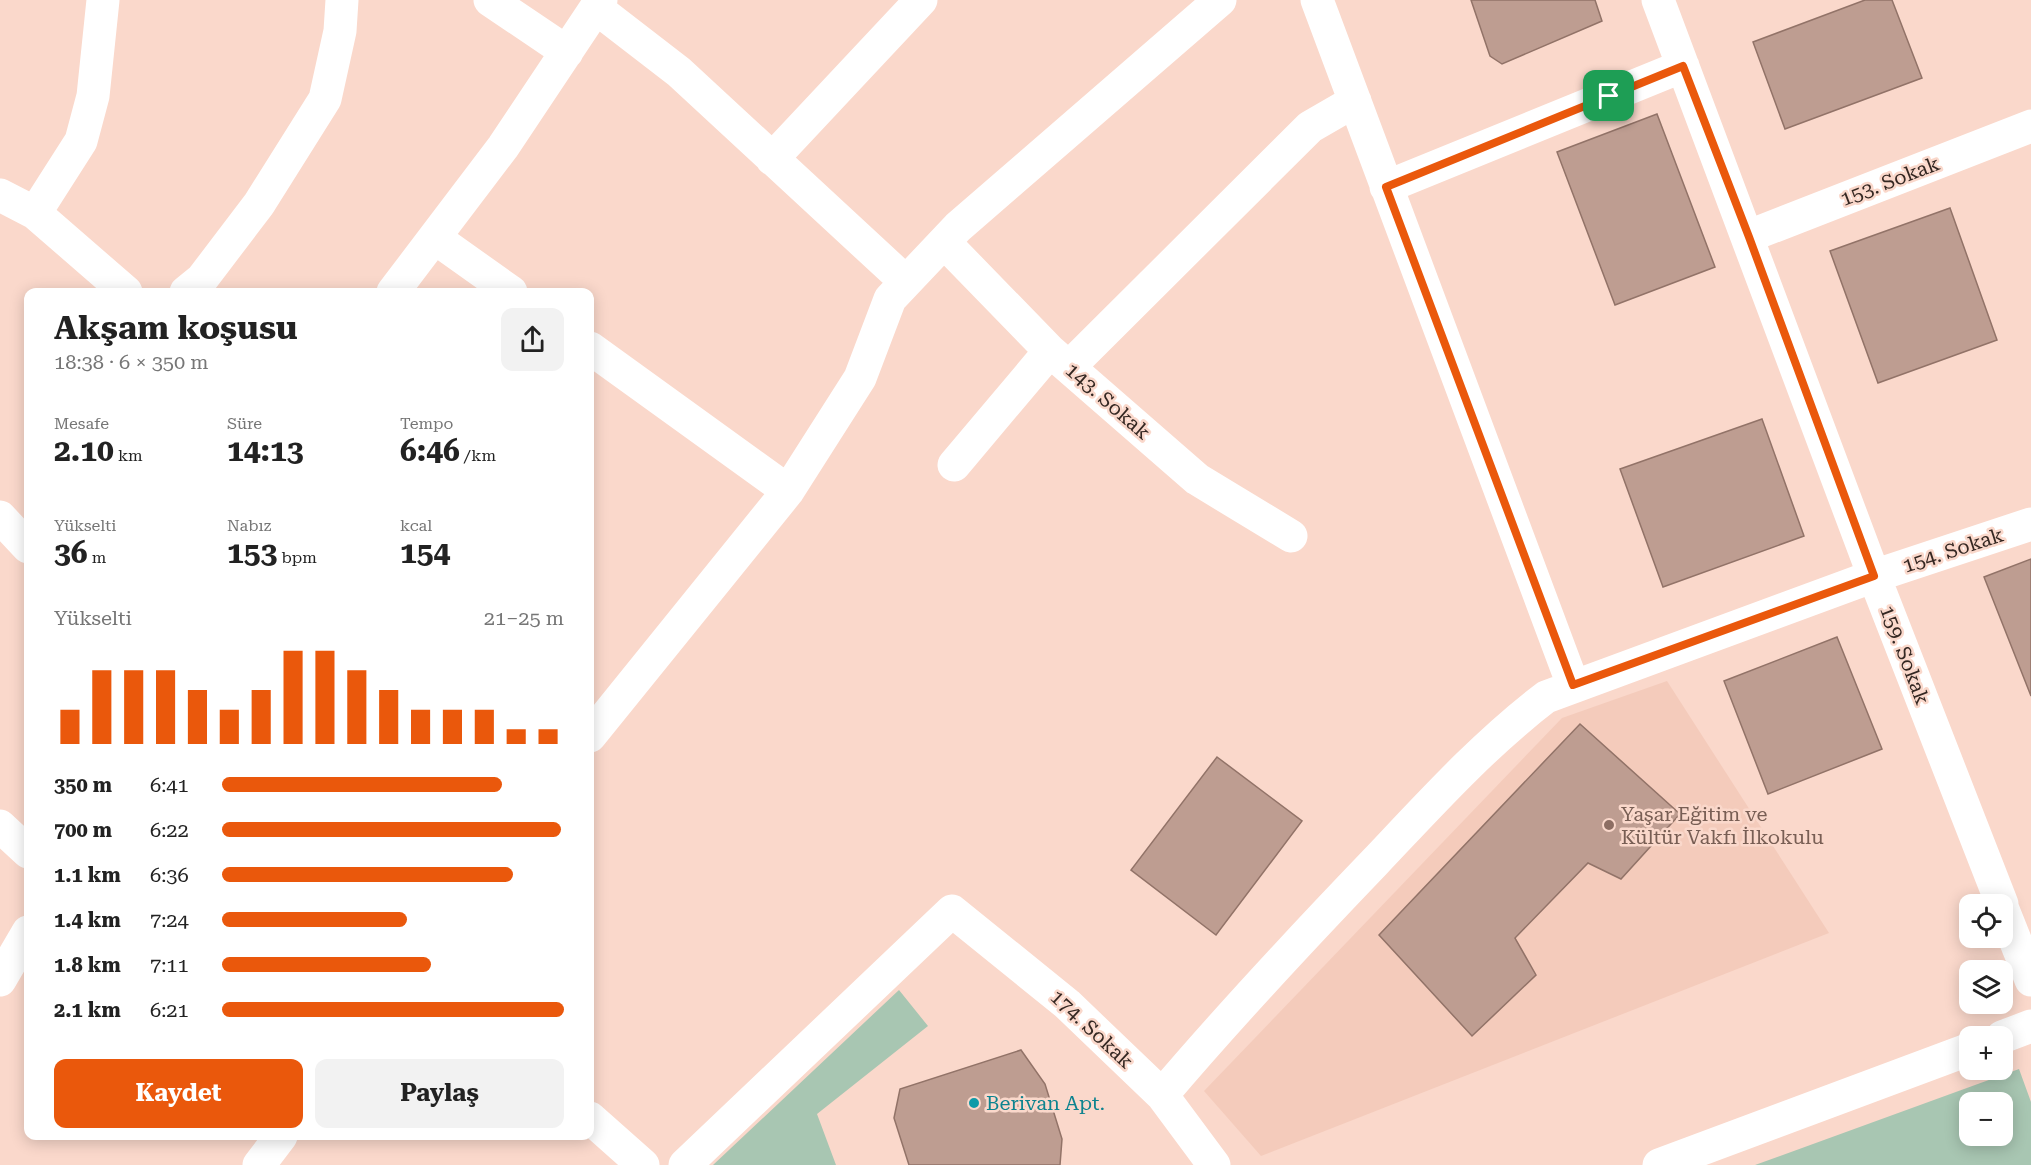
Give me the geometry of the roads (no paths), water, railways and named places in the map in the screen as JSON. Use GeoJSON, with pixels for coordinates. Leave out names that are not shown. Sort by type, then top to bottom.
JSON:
{"type":"FeatureCollection","features":[{"type":"Feature","properties":{"kind":"street"},"geometry":{"type":"LineString","coordinates":[[35,213],[81,141],[93,96],[103,0]]}},
{"type":"Feature","properties":{"kind":"street"},"geometry":{"type":"LineString","coordinates":[[191,288],[202,279],[259,204],[325,99],[340,31],[342,0]]}},
{"type":"Feature","properties":{"kind":"street"},"geometry":{"type":"LineString","coordinates":[[490,0],[567,52]]}},
{"type":"Feature","properties":{"kind":"street"},"geometry":{"type":"LineString","coordinates":[[772,159],[921,0]]}},
{"type":"Feature","properties":{"kind":"street"},"geometry":{"type":"LineString","coordinates":[[594,731],[788,491],[860,378],[890,299],[944,242],[1220,0]]}},
{"type":"Feature","properties":{"kind":"street"},"geometry":{"type":"LineString","coordinates":[[1317,0],[1573,685]]}},
{"type":"Feature","properties":{"kind":"street","name":"159. Sokak"},"geometry":{"type":"LineString","coordinates":[[1658,0],[1749,237],[1874,576],[1997,894]]}},
{"type":"Feature","properties":{"kind":"street"},"geometry":{"type":"LineString","coordinates":[[396,288],[503,147],[598,4],[679,72],[906,282]]}},
{"type":"Feature","properties":{"kind":"street"},"geometry":{"type":"LineString","coordinates":[[1386,187],[1683,66]]}},
{"type":"Feature","properties":{"kind":"street"},"geometry":{"type":"LineString","coordinates":[[954,465],[1059,359],[1310,127],[1354,101]]}},
{"type":"Feature","properties":{"kind":"street","name":"153. Sokak"},"geometry":{"type":"LineString","coordinates":[[1749,237],[2031,126]]}},
{"type":"Feature","properties":{"kind":"street"},"geometry":{"type":"LineString","coordinates":[[0,195],[35,213],[121,288]]}},
{"type":"Feature","properties":{"kind":"street"},"geometry":{"type":"LineString","coordinates":[[435,237],[505,288]]}},
{"type":"Feature","properties":{"kind":"street","name":"143. Sokak"},"geometry":{"type":"LineString","coordinates":[[944,242],[1059,359],[1197,479],[1291,536]]}},
{"type":"Feature","properties":{"kind":"street"},"geometry":{"type":"LineString","coordinates":[[594,351],[788,491]]}},
{"type":"Feature","properties":{"kind":"street"},"geometry":{"type":"LineString","coordinates":[[0,517],[24,543]]}},
{"type":"Feature","properties":{"kind":"street","name":"154. Sokak"},"geometry":{"type":"LineString","coordinates":[[1162,1095],[1237,1006],[1508,726],[1546,697],[1573,685],[1874,576],[2031,524]]}},
{"type":"Feature","properties":{"kind":"street"},"geometry":{"type":"LineString","coordinates":[[0,826],[24,848]]}},
{"type":"Feature","properties":{"kind":"street","name":"174. Sokak"},"geometry":{"type":"LineString","coordinates":[[685,1165],[952,911],[1067,1004],[1162,1095],[1214,1165]]}},
{"type":"Feature","properties":{"kind":"street","name":"159. Sokak"},"geometry":{"type":"LineString","coordinates":[[2013,934],[2031,980]]}},
{"type":"Feature","properties":{"kind":"street"},"geometry":{"type":"LineString","coordinates":[[0,980],[24,939]]}},
{"type":"Feature","properties":{"kind":"street"},"geometry":{"type":"LineString","coordinates":[[2013,1033],[2031,1026]]}},
{"type":"Feature","properties":{"kind":"street"},"geometry":{"type":"LineString","coordinates":[[1659,1165],[1959,1053]]}},
{"type":"Feature","properties":{"kind":"street"},"geometry":{"type":"LineString","coordinates":[[594,1122],[643,1165]]}},
{"type":"Feature","properties":{"kind":"street"},"geometry":{"type":"LineString","coordinates":[[259,1165],[278,1140]]}},
{"type":"Feature","properties":{"kind":"place","name":"Yaşar Eğitim ve Kültür Vakfı İlkokulu"},"geometry":{"type":"Point","coordinates":[1609,825]}},
{"type":"Feature","properties":{"kind":"place","name":"Berivan Apt."},"geometry":{"type":"Point","coordinates":[974,1103]}}]}
